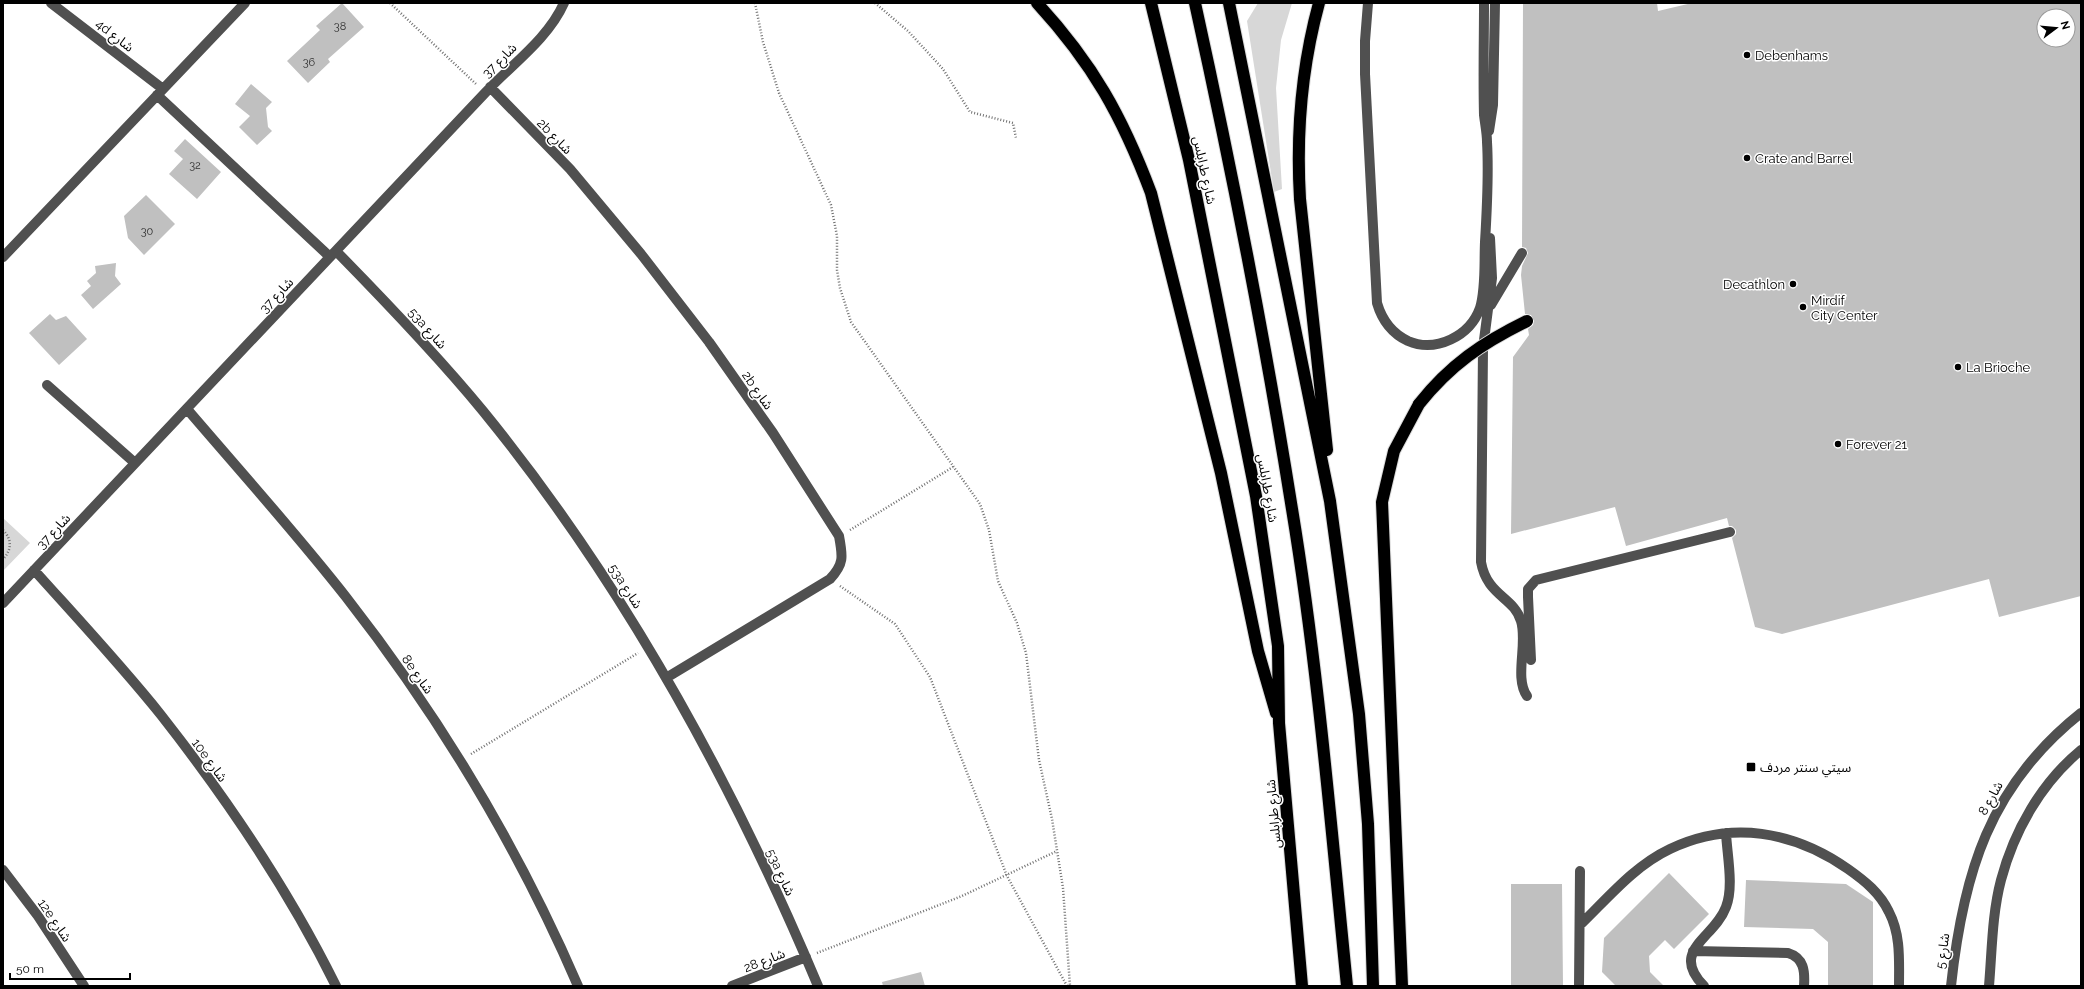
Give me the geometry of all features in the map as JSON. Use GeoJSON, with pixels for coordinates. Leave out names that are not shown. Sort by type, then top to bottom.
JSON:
{"type":"FeatureCollection","features":[{"type":"Feature","properties":{"kind":"highway"},"geometry":{"type":"LineString","coordinates":[[1037,3],[1064,32],[1091,69],[1115,108],[1135,150],[1151,193],[1221,473],[1258,651],[1279,723]]}},
{"type":"Feature","properties":{"kind":"highway","name":"شارع طرابلس"},"geometry":{"type":"LineString","coordinates":[[1151,3],[1189,160],[1256,496],[1278,646],[1279,723],[1302,986]]}},
{"type":"Feature","properties":{"kind":"highway","name":"شارع طرابلس"},"geometry":{"type":"LineString","coordinates":[[1195,3],[1235,187],[1293,510],[1310,637],[1348,986]]}},
{"type":"Feature","properties":{"kind":"highway"},"geometry":{"type":"LineString","coordinates":[[1229,3],[1330,501],[1359,714],[1368,824],[1373,986]]}},
{"type":"Feature","properties":{"kind":"highway"},"geometry":{"type":"LineString","coordinates":[[1318,3],[1305,61],[1300,97],[1298,165],[1300,206],[1325,419],[1330,501]]}},
{"type":"Feature","properties":{"kind":"highway"},"geometry":{"type":"LineString","coordinates":[[1402,986],[1382,502],[1394,451],[1419,404],[1444,375],[1468,355],[1487,342],[1526,321]]}},
{"type":"Feature","properties":{"kind":"street","name":"4d شارع"},"geometry":{"type":"LineString","coordinates":[[51,3],[160,92],[333,254]]}},
{"type":"Feature","properties":{"kind":"street"},"geometry":{"type":"LineString","coordinates":[[5,250],[245,3]]}},
{"type":"Feature","properties":{"kind":"street","name":"شارع 37"},"geometry":{"type":"LineString","coordinates":[[3,603],[488,90],[541,36],[559,14],[564,3]]}},
{"type":"Feature","properties":{"kind":"street"},"geometry":{"type":"LineString","coordinates":[[1368,3],[1365,41],[1365,74],[1375,293],[1380,313],[1385,322],[1400,337],[1420,345],[1441,344],[1459,335],[1476,317],[1482,298],[1486,214],[1487,142],[1484,115],[1484,3]]}},
{"type":"Feature","properties":{"kind":"street"},"geometry":{"type":"LineString","coordinates":[[1487,142],[1493,105],[1495,3]]}},
{"type":"Feature","properties":{"kind":"street","name":"2b شارع"},"geometry":{"type":"LineString","coordinates":[[488,90],[570,169],[641,254],[709,342],[768,427],[839,536],[843,554],[839,569],[830,579],[666,678]]}},
{"type":"Feature","properties":{"kind":"street"},"geometry":{"type":"LineString","coordinates":[[1486,214],[1492,262],[1489,310],[1483,348],[1481,562],[1482,570],[1489,585],[1513,608],[1522,622],[1522,684],[1527,696]]}},
{"type":"Feature","properties":{"kind":"street"},"geometry":{"type":"LineString","coordinates":[[1489,310],[1522,253]]}},
{"type":"Feature","properties":{"kind":"street","name":"53a شارع"},"geometry":{"type":"LineString","coordinates":[[333,254],[414,330],[483,411],[549,496],[610,585],[666,678],[740,816],[818,986]]}},
{"type":"Feature","properties":{"kind":"street"},"geometry":{"type":"LineString","coordinates":[[47,384],[135,463]]}},
{"type":"Feature","properties":{"kind":"street","name":"8e شارع"},"geometry":{"type":"LineString","coordinates":[[187,409],[346,597],[408,682],[461,760],[518,861],[578,986]]}},
{"type":"Feature","properties":{"kind":"street"},"geometry":{"type":"LineString","coordinates":[[1530,660],[1528,589],[1536,580],[1730,532]]}},
{"type":"Feature","properties":{"kind":"street","name":"10e شارع"},"geometry":{"type":"LineString","coordinates":[[34,570],[115,661],[161,716],[209,780],[275,880],[336,986]]}},
{"type":"Feature","properties":{"kind":"street","name":"شارع 8"},"geometry":{"type":"LineString","coordinates":[[1960,919],[1973,866],[1995,812],[2014,783],[2031,762],[2064,727],[2081,713]]}},
{"type":"Feature","properties":{"kind":"street"},"geometry":{"type":"LineString","coordinates":[[1989,986],[1994,924],[2001,881],[2010,852],[2037,798],[2053,777],[2081,750]]}},
{"type":"Feature","properties":{"kind":"street"},"geometry":{"type":"LineString","coordinates":[[1580,925],[1636,870],[1652,859],[1687,842],[1726,833],[1761,834],[1796,841],[1829,856],[1864,880],[1882,900],[1895,925],[1899,952],[1899,986]]}},
{"type":"Feature","properties":{"kind":"street"},"geometry":{"type":"LineString","coordinates":[[1704,986],[1693,974],[1690,962],[1693,951],[1722,916],[1727,906],[1729,886],[1726,833]]}},
{"type":"Feature","properties":{"kind":"street","name":"12e شارع"},"geometry":{"type":"LineString","coordinates":[[3,870],[38,916],[84,986]]}},
{"type":"Feature","properties":{"kind":"street"},"geometry":{"type":"LineString","coordinates":[[1579,986],[1580,871]]}},
{"type":"Feature","properties":{"kind":"street","name":"شارع 5"},"geometry":{"type":"LineString","coordinates":[[1951,986],[1960,919]]}},
{"type":"Feature","properties":{"kind":"street"},"geometry":{"type":"LineString","coordinates":[[1693,951],[1788,953],[1794,955],[1802,964],[1804,986]]}},
{"type":"Feature","properties":{"kind":"street","name":"شارع 28"},"geometry":{"type":"LineString","coordinates":[[732,986],[806,957]]}},
{"type":"Feature","properties":{"kind":"path"},"geometry":{"type":"LineString","coordinates":[[390,3],[488,90]]}},
{"type":"Feature","properties":{"kind":"path"},"geometry":{"type":"LineString","coordinates":[[755,3],[763,42],[779,93],[831,205],[837,236],[837,270],[840,288],[849,317],[863,341],[980,504],[985,517],[998,581],[1022,638],[1028,671],[1039,760],[1058,851],[1063,888],[1070,986]]}},
{"type":"Feature","properties":{"kind":"path"},"geometry":{"type":"LineString","coordinates":[[875,3],[908,31],[943,70],[970,112],[1013,123],[1016,138]]}},
{"type":"Feature","properties":{"kind":"path"},"geometry":{"type":"LineString","coordinates":[[839,536],[953,467]]}},
{"type":"Feature","properties":{"kind":"path"},"geometry":{"type":"LineString","coordinates":[[3,530],[9,536],[10,550],[3,559]]}},
{"type":"Feature","properties":{"kind":"path"},"geometry":{"type":"LineString","coordinates":[[830,579],[896,624],[930,676],[1007,876],[1067,986]]}},
{"type":"Feature","properties":{"kind":"path"},"geometry":{"type":"LineString","coordinates":[[461,760],[648,647]]}},
{"type":"Feature","properties":{"kind":"path"},"geometry":{"type":"LineString","coordinates":[[806,957],[918,914],[1007,876],[1058,851]]}},
{"type":"Feature","properties":{"kind":"shaded area"},"geometry":{"type":"Polygon","coordinates":[[[1258,3],[1292,3],[1281,40],[1276,88],[1282,189],[1274,192],[1247,21],[1258,3]]]}},
{"type":"Feature","properties":{"kind":"shaded area"},"geometry":{"type":"Polygon","coordinates":[[[3,518],[30,543],[3,571],[3,518]]]}},
{"type":"Feature","properties":{"kind":"building"},"geometry":{"type":"Polygon","coordinates":[[[342,3],[364,27],[328,59],[330,62],[308,83],[287,61],[320,30],[316,26],[342,3]]]}},
{"type":"Feature","properties":{"kind":"building","name":"Mirdif City Center"},"geometry":{"type":"Polygon","coordinates":[[[1523,3],[1657,3],[1658,11],[1692,3],[2081,3],[2081,596],[1999,617],[1989,579],[1782,634],[1755,627],[1732,538],[1736,534],[1736,530],[1732,526],[1729,526],[1727,518],[1626,546],[1615,507],[1511,534],[1513,357],[1529,335],[1528,329],[1533,325],[1534,321],[1531,315],[1525,314],[1521,275],[1522,266],[1528,253],[1526,248],[1522,247],[1523,3]]]}},
{"type":"Feature","properties":{"kind":"building"},"geometry":{"type":"Polygon","coordinates":[[[251,84],[272,102],[266,108],[268,127],[272,131],[257,145],[239,127],[250,116],[235,104],[251,84]]]}},
{"type":"Feature","properties":{"kind":"building"},"geometry":{"type":"Polygon","coordinates":[[[185,139],[221,172],[197,199],[169,174],[183,159],[174,151],[185,139]]]}},
{"type":"Feature","properties":{"kind":"building"},"geometry":{"type":"Polygon","coordinates":[[[146,195],[175,224],[144,255],[128,238],[124,216],[146,195]]]}},
{"type":"Feature","properties":{"kind":"building"},"geometry":{"type":"Polygon","coordinates":[[[116,263],[115,276],[121,284],[93,309],[81,295],[91,286],[87,281],[96,273],[95,266],[116,263]]]}},
{"type":"Feature","properties":{"kind":"building"},"geometry":{"type":"Polygon","coordinates":[[[50,314],[56,320],[66,316],[87,339],[59,365],[29,333],[50,314]]]}},
{"type":"Feature","properties":{"kind":"building"},"geometry":{"type":"Polygon","coordinates":[[[1669,873],[1709,914],[1674,949],[1665,940],[1649,956],[1650,972],[1664,986],[1616,986],[1602,972],[1604,938],[1669,873]]]}},
{"type":"Feature","properties":{"kind":"building"},"geometry":{"type":"Polygon","coordinates":[[[1746,880],[1846,884],[1873,902],[1873,986],[1828,986],[1828,942],[1813,929],[1744,927],[1746,880]]]}},
{"type":"Feature","properties":{"kind":"building"},"geometry":{"type":"Polygon","coordinates":[[[1511,884],[1562,884],[1563,986],[1511,986],[1511,884]]]}},
{"type":"Feature","properties":{"kind":"building"},"geometry":{"type":"Polygon","coordinates":[[[921,972],[925,986],[883,986],[882,982],[921,972]]]}},
{"type":"Feature","properties":{"kind":"place","name":"Debenhams"},"geometry":{"type":"Point","coordinates":[1747,55]}},
{"type":"Feature","properties":{"kind":"place","name":"Crate and Barrel"},"geometry":{"type":"Point","coordinates":[1747,158]}},
{"type":"Feature","properties":{"kind":"place","name":"Decathlon"},"geometry":{"type":"Point","coordinates":[1793,284]}},
{"type":"Feature","properties":{"kind":"place","name":"Mirdif City Center"},"geometry":{"type":"Point","coordinates":[1803,307]}},
{"type":"Feature","properties":{"kind":"place","name":"La Brioche"},"geometry":{"type":"Point","coordinates":[1958,367]}},
{"type":"Feature","properties":{"kind":"place","name":"Forever 21"},"geometry":{"type":"Point","coordinates":[1838,444]}},
{"type":"Feature","properties":{"kind":"place","name":"سيتي سنتر مردف"},"geometry":{"type":"Point","coordinates":[1751,767]}}]}
